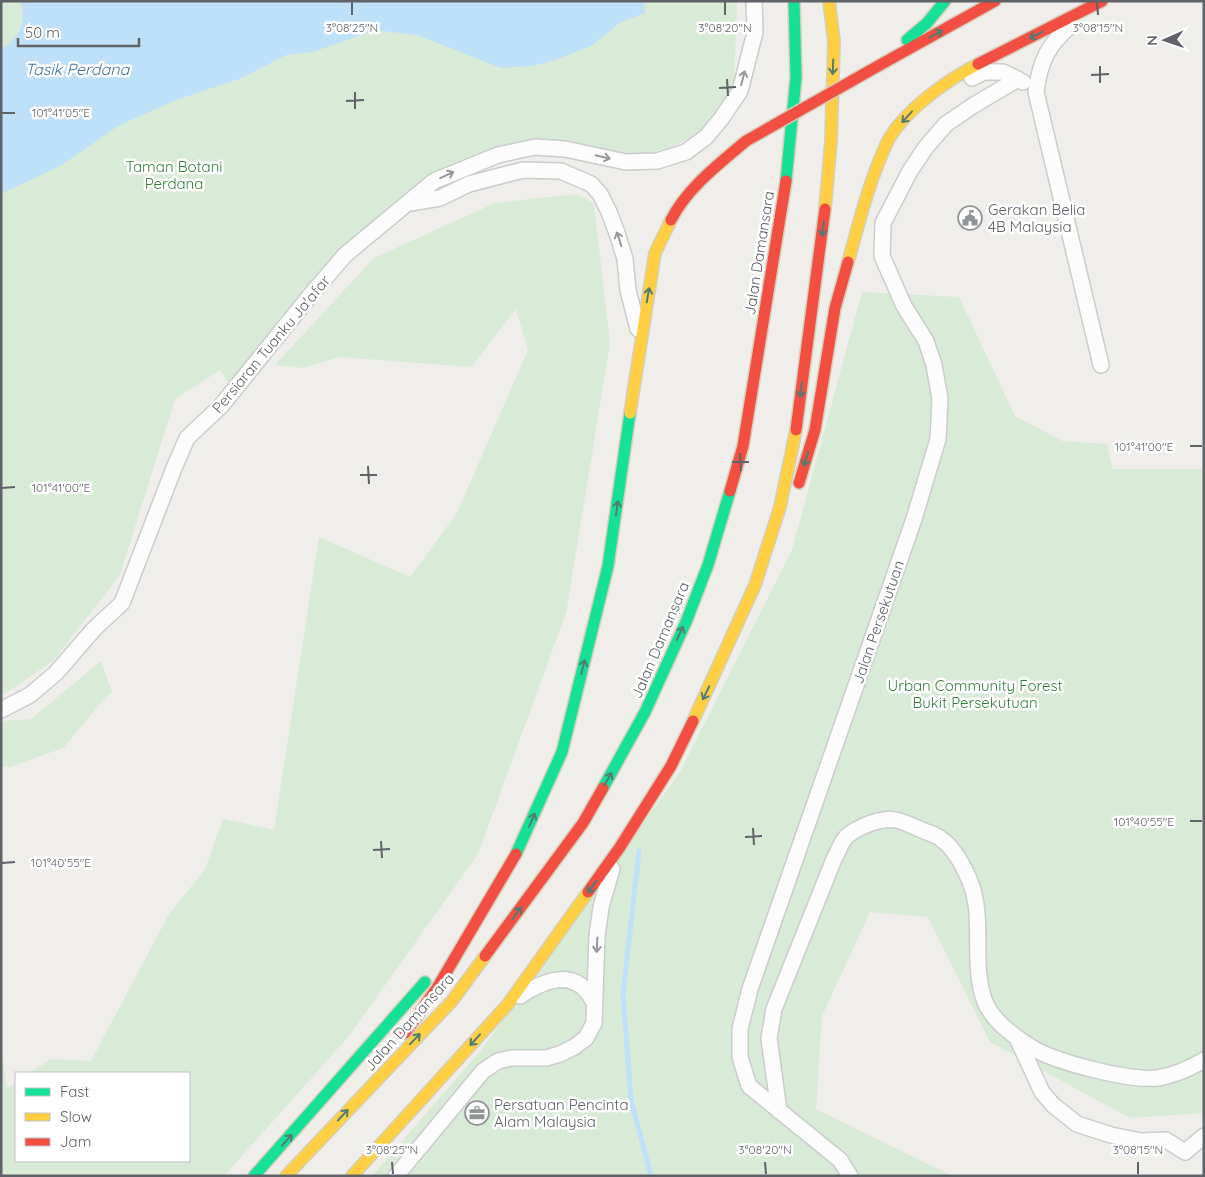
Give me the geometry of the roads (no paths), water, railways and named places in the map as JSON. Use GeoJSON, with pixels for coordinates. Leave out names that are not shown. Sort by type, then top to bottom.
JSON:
{"type":"FeatureCollection","features":[{"type":"Feature","properties":{"kind":"main road","name":"Jalan Damansara"},"geometry":{"type":"LineString","coordinates":[[286,1176],[452,1001],[583,823],[646,712],[686,622],[708,564],[743,446],[788,170],[796,77],[794,1]]}},
{"type":"Feature","properties":{"kind":"main road"},"geometry":{"type":"LineString","coordinates":[[755,585],[780,507],[797,424],[823,225],[831,141],[834,41],[829,1]]}},
{"type":"Feature","properties":{"kind":"main road"},"geometry":{"type":"LineString","coordinates":[[834,41],[842,1]]}},
{"type":"Feature","properties":{"kind":"main road"},"geometry":{"type":"LineString","coordinates":[[878,66],[927,22],[945,1]]}},
{"type":"Feature","properties":{"kind":"main road"},"geometry":{"type":"LineString","coordinates":[[927,22],[958,1]]}},
{"type":"Feature","properties":{"kind":"main road"},"geometry":{"type":"LineString","coordinates":[[357,1100],[437,988],[512,864],[562,752],[608,566],[655,253],[676,210],[708,173],[746,141],[995,1]]}},
{"type":"Feature","properties":{"kind":"main road"},"geometry":{"type":"LineString","coordinates":[[352,1176],[508,1004],[620,847],[671,766],[713,680],[755,585],[783,534],[816,430],[835,308],[865,196],[889,138],[908,115],[955,76],[1098,3]]}},
{"type":"Feature","properties":{"kind":"main road"},"geometry":{"type":"LineString","coordinates":[[254,1176],[479,919]]}},
{"type":"Feature","properties":{"kind":"street","name":"Persiaran Tuanku Ja'afar"},"geometry":{"type":"LineString","coordinates":[[1,710],[30,695],[56,672],[94,629],[122,602],[187,438],[220,406],[345,256],[434,181],[498,155],[535,147],[565,149],[626,162],[657,161],[686,152],[706,137],[740,91],[755,32],[754,1]]}},
{"type":"Feature","properties":{"kind":"street"},"geometry":{"type":"LineString","coordinates":[[1098,3],[1056,38],[1045,56],[1038,74],[1036,92],[1101,365]]}},
{"type":"Feature","properties":{"kind":"street"},"geometry":{"type":"LineString","coordinates":[[927,98],[943,93],[984,72],[1003,72],[1018,79],[1036,92]]}},
{"type":"Feature","properties":{"kind":"street","name":"Jalan Persekutuan"},"geometry":{"type":"LineString","coordinates":[[850,1176],[840,1160],[749,1086],[740,1057],[740,1029],[750,989],[914,519],[938,438],[940,399],[934,365],[926,341],[904,306],[882,256],[884,223],[910,171],[926,147],[946,124],[1018,79]]}},
{"type":"Feature","properties":{"kind":"street"},"geometry":{"type":"LineString","coordinates":[[407,203],[440,198],[469,184],[524,170],[561,171],[590,184],[600,194],[617,233],[625,259],[628,290],[641,338]]}},
{"type":"Feature","properties":{"kind":"street"},"geometry":{"type":"LineString","coordinates":[[779,1111],[768,1038],[774,1009],[834,859],[846,837],[867,823],[894,819],[941,838],[957,856],[970,880],[975,897],[978,977],[986,1003],[998,1022],[1017,1038],[1035,1049],[1077,1065],[1126,1076],[1156,1078],[1172,1075],[1188,1070],[1204,1060]]}},
{"type":"Feature","properties":{"kind":"street"},"geometry":{"type":"LineString","coordinates":[[396,1176],[483,1071],[498,1061],[512,1058],[546,1058],[560,1054],[586,1038],[594,1023],[597,936],[601,907],[608,879],[620,847]]}},
{"type":"Feature","properties":{"kind":"street"},"geometry":{"type":"LineString","coordinates":[[508,1004],[536,985],[564,980],[574,981],[584,988],[594,1003]]}},
{"type":"Feature","properties":{"kind":"street"},"geometry":{"type":"LineString","coordinates":[[1017,1038],[1042,1092],[1053,1105],[1077,1124],[1111,1135],[1141,1141],[1166,1140],[1185,1152],[1204,1136]]}},
{"type":"Feature","properties":{"kind":"water","name":"Tasik Perdana"},"geometry":{"type":"Polygon","coordinates":[[[21,1],[644,1],[645,13],[621,22],[591,46],[533,66],[501,68],[417,35],[375,30],[313,52],[286,55],[242,78],[176,100],[118,126],[62,165],[1,194],[1,49],[13,40],[20,29],[23,16],[21,1]]]}},
{"type":"Feature","properties":{"kind":"waterway"},"geometry":{"type":"LineString","coordinates":[[639,851],[623,994],[631,1100],[651,1176]]}},
{"type":"Feature","properties":{"kind":"place","name":"Gerakan Belia 4B Malaysia"},"geometry":{"type":"Point","coordinates":[970,218]}},
{"type":"Feature","properties":{"kind":"place","name":"Persatuan Pencinta Alam Malaysia"},"geometry":{"type":"Point","coordinates":[477,1113]}},
{"type":"Feature","properties":{"kind":"park label","name":"Taman Botani Perdana"},"geometry":{"type":"Point","coordinates":[174,174]}},
{"type":"Feature","properties":{"kind":"park label","name":"Urban Community Forest Bukit Persekutuan"},"geometry":{"type":"Point","coordinates":[975,694]}}]}
